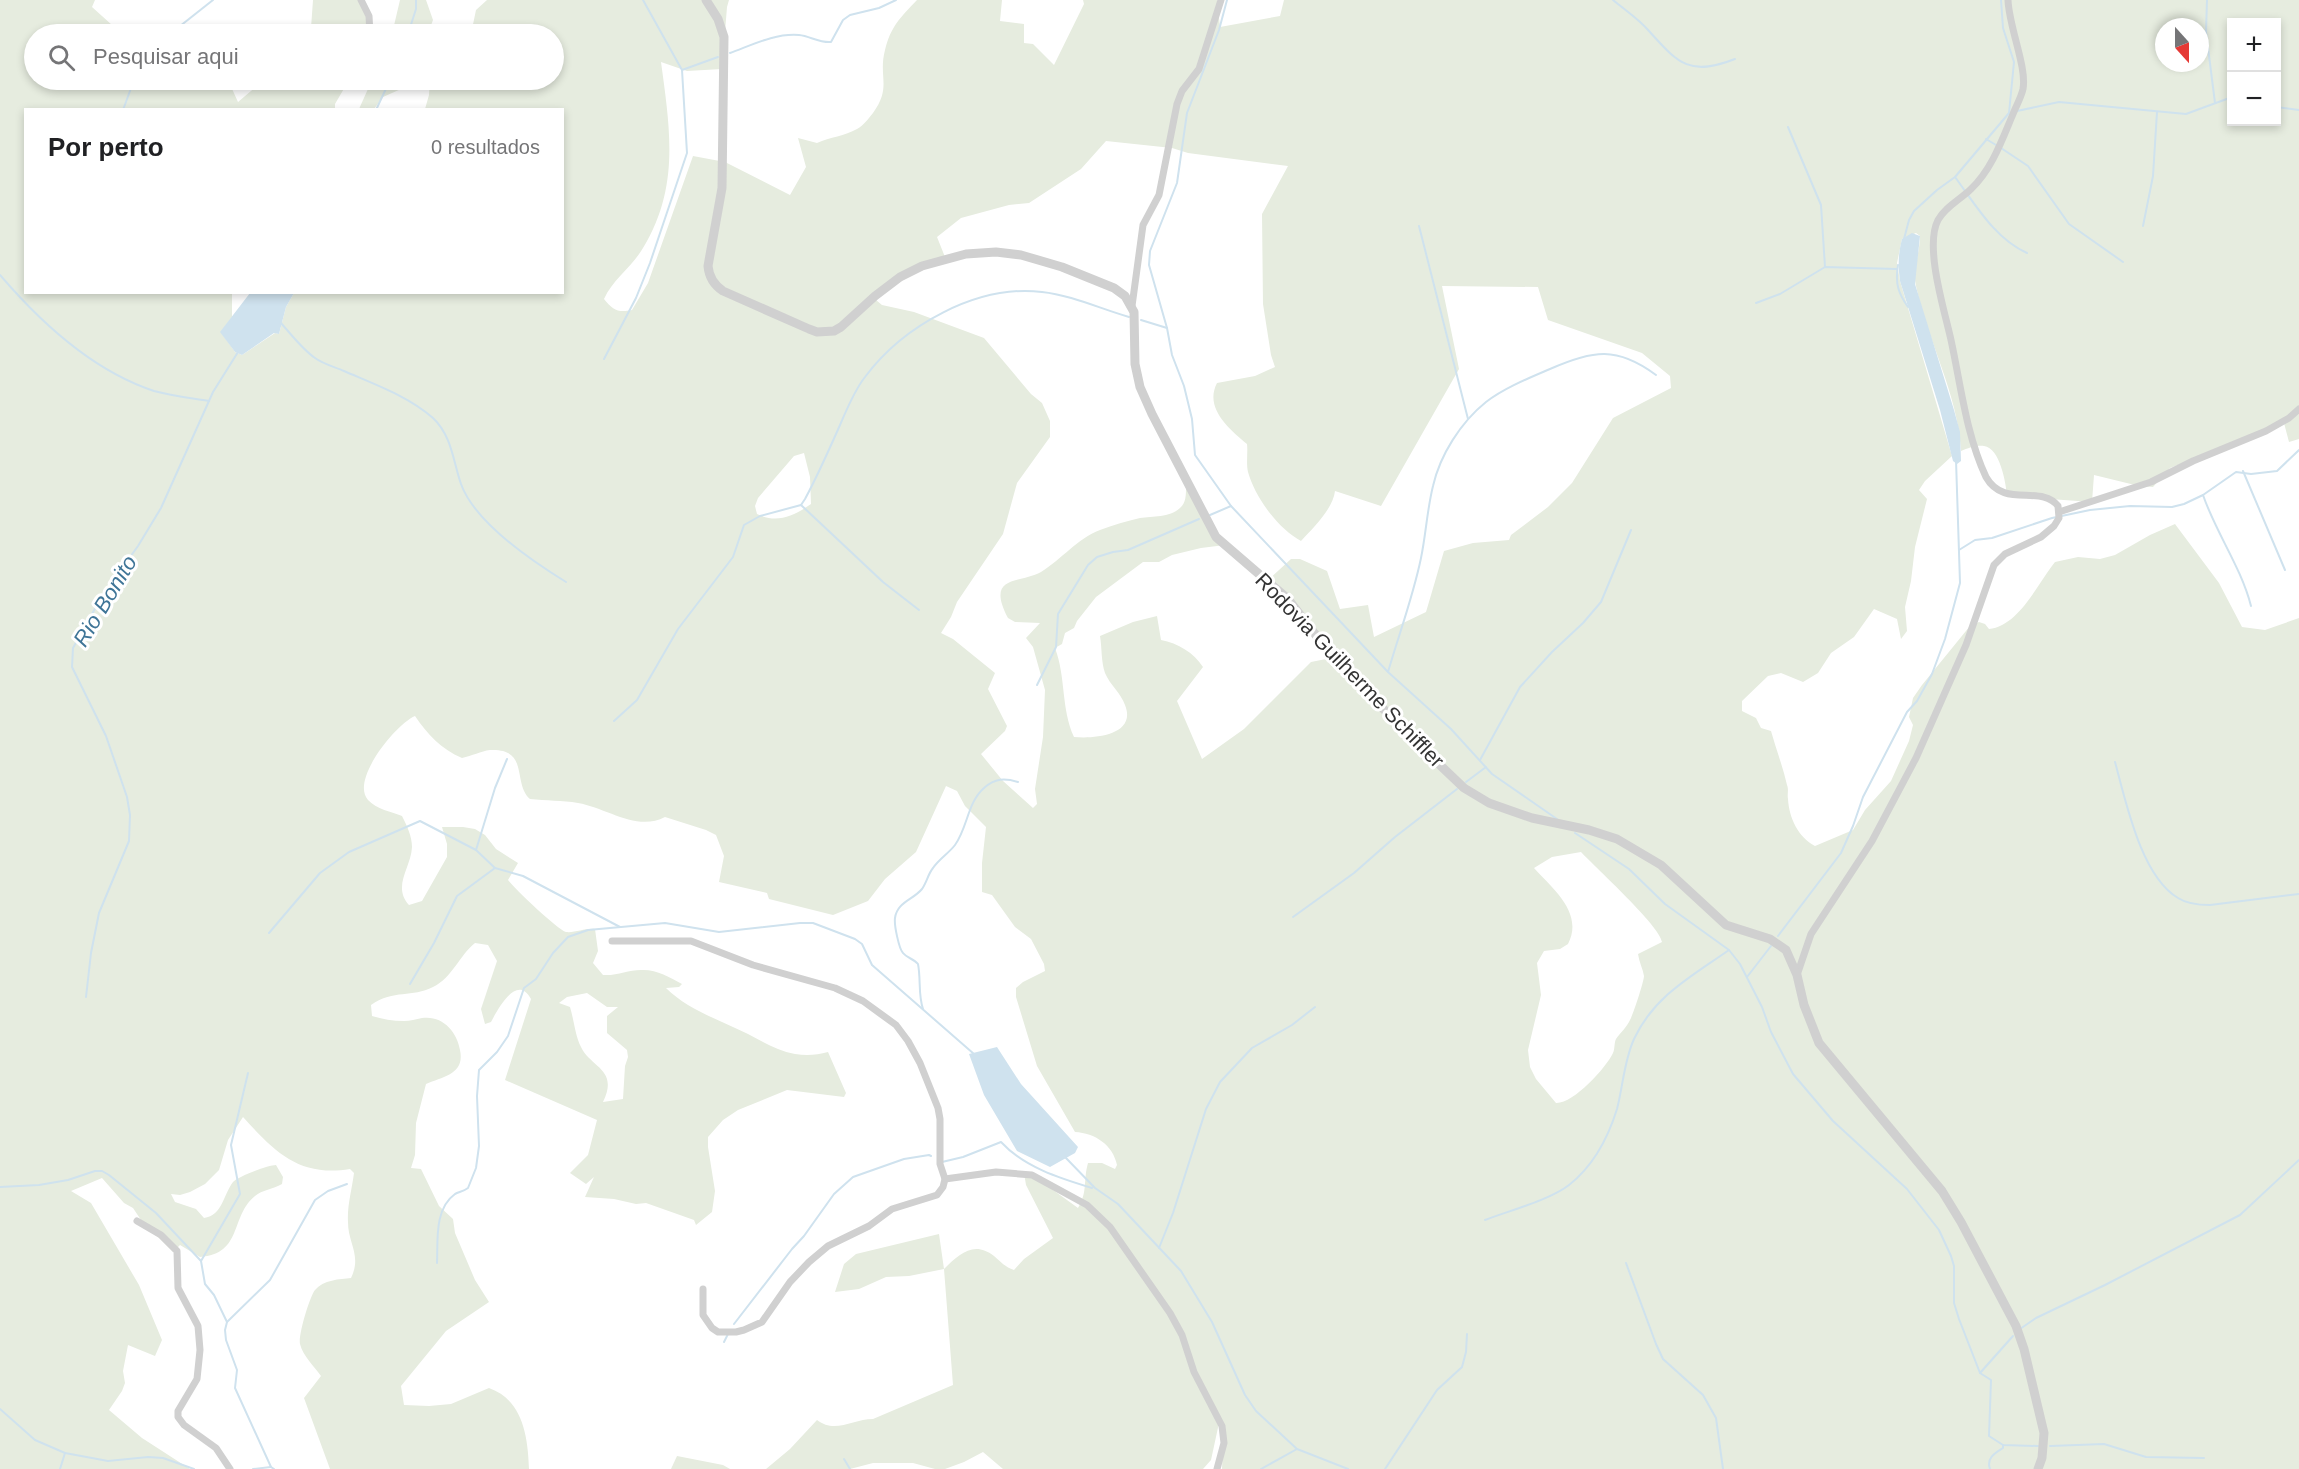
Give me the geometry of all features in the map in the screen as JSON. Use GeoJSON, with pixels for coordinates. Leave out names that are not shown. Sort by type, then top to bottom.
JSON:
{"type":"FeatureCollection","features":[{"type":"Feature","properties":{"kind":"street"},"geometry":{"type":"LineString","coordinates":[[362,0],[369,16],[369,24]]}},
{"type":"Feature","properties":{"kind":"street"},"geometry":{"type":"LineString","coordinates":[[706,0],[718,19],[724,37],[722,188],[708,266],[713,281],[723,291],[817,332],[834,331],[848,322],[883,289],[911,271],[966,254],[996,252],[1022,255],[1062,267],[1114,288],[1125,296],[1132,306]]}},
{"type":"Feature","properties":{"kind":"street"},"geometry":{"type":"LineString","coordinates":[[1132,306],[1143,225],[1159,195],[1177,104],[1182,91],[1199,69],[1221,0]]}},
{"type":"Feature","properties":{"kind":"street"},"geometry":{"type":"LineString","coordinates":[[1797,975],[1811,934],[1872,841],[1916,758],[1966,645],[1994,565],[2005,554],[2048,531],[2059,518],[2055,502],[2050,499],[2000,492],[1990,484],[1986,477],[1958,383],[1937,282],[1934,253],[1934,233],[1938,220],[1972,188],[1989,167],[2023,91],[2022,70],[2012,31],[2008,0]]}},
{"type":"Feature","properties":{"kind":"street","name":"Rodovia Guilherme Schiffler"},"geometry":{"type":"LineString","coordinates":[[1132,306],[1140,387],[1209,525],[1216,537],[1288,599],[1338,664],[1464,788],[1489,803],[1532,819],[1589,830],[1617,839],[1661,865],[1726,925],[1777,942],[1786,950],[1797,975],[1804,1005],[1819,1043],[1942,1191],[1962,1222],[2011,1316],[2024,1349],[2043,1425],[2044,1448],[2038,1469]]}},
{"type":"Feature","properties":{"kind":"street"},"geometry":{"type":"LineString","coordinates":[[2059,512],[2151,482],[2193,461],[2266,431],[2289,418],[2299,409]]}},
{"type":"Feature","properties":{"kind":"street"},"geometry":{"type":"LineString","coordinates":[[612,941],[691,941],[753,966],[835,988],[863,1002],[896,1025],[914,1051],[938,1108],[940,1164],[945,1179],[937,1195],[892,1209],[869,1226],[828,1246],[790,1282],[768,1316],[754,1326],[736,1332],[718,1332],[712,1328],[703,1315],[703,1289]]}},
{"type":"Feature","properties":{"kind":"street"},"geometry":{"type":"LineString","coordinates":[[945,1179],[996,1172],[1032,1175],[1087,1205],[1110,1227],[1170,1313],[1182,1335],[1194,1372],[1222,1426],[1224,1443],[1217,1469]]}},
{"type":"Feature","properties":{"kind":"street"},"geometry":{"type":"LineString","coordinates":[[137,1221],[161,1235],[177,1251],[178,1288],[200,1330],[197,1379],[178,1411],[178,1417],[184,1425],[216,1448],[230,1469]]}},
{"type":"Feature","properties":{"kind":"shaded area"},"geometry":{"type":"Polygon","coordinates":[[[0,0],[95,0],[92,7],[111,24],[24,24],[24,90],[233,90],[238,102],[252,90],[343,90],[335,108],[24,108],[24,294],[232,294],[232,317],[221,332],[235,352],[242,355],[275,333],[279,334],[286,307],[293,294],[564,294],[564,108],[425,108],[429,90],[564,90],[564,24],[473,24],[476,10],[487,0],[729,0],[722,69],[687,71],[661,62],[669,134],[667,180],[663,203],[643,248],[612,285],[604,299],[613,308],[623,311],[632,310],[648,283],[693,156],[725,162],[790,195],[806,167],[798,138],[817,143],[848,133],[862,126],[879,104],[883,89],[883,59],[890,35],[901,17],[917,0],[1002,0],[1000,21],[1024,24],[1024,43],[1033,44],[1054,65],[1084,4],[1083,0],[1217,0],[1220,27],[1280,16],[1284,0],[2299,0],[2299,439],[2289,442],[2284,423],[2170,468],[2153,487],[2139,486],[2094,475],[2092,502],[2007,496],[2001,467],[1990,448],[1978,446],[1961,451],[1959,430],[1949,389],[1916,286],[1915,274],[1920,236],[1916,233],[1902,239],[1897,263],[1900,281],[1952,456],[1925,481],[1919,490],[1927,499],[1915,547],[1905,607],[1907,631],[1901,639],[1897,619],[1874,609],[1854,637],[1831,653],[1818,673],[1803,682],[1781,673],[1768,676],[1742,701],[1742,711],[1756,718],[1761,728],[1771,731],[1788,787],[1792,820],[1804,838],[1815,846],[1853,830],[1865,810],[1891,781],[1909,741],[1913,725],[1909,717],[1913,698],[1970,626],[1979,622],[1985,624],[1989,629],[2010,620],[2027,602],[2055,562],[2078,557],[2100,559],[2115,555],[2175,524],[2219,583],[2242,627],[2265,630],[2299,618],[2299,1469],[1222,1469],[1223,1446],[1219,1423],[1211,1460],[1203,1469],[1003,1469],[983,1452],[945,1469],[935,1469],[913,1463],[873,1463],[850,1469],[766,1469],[790,1449],[817,1420],[824,1424],[837,1426],[873,1419],[953,1385],[944,1269],[961,1254],[980,1249],[987,1251],[1014,1270],[1024,1259],[1053,1238],[1026,1185],[1024,1173],[1042,1182],[1078,1208],[1083,1197],[1088,1163],[1102,1163],[1115,1169],[1117,1165],[1112,1152],[1102,1141],[1075,1132],[1037,1066],[1016,997],[1016,988],[1045,971],[1044,964],[1031,939],[1015,927],[992,895],[982,892],[986,827],[965,806],[957,791],[946,786],[916,852],[885,879],[868,901],[833,915],[769,899],[767,893],[719,882],[724,856],[716,835],[706,830],[665,817],[644,822],[622,818],[578,803],[530,799],[525,792],[515,760],[511,755],[502,751],[490,750],[462,758],[436,741],[415,716],[397,730],[378,754],[365,780],[364,791],[368,800],[375,806],[402,816],[409,831],[412,847],[402,891],[409,905],[422,901],[447,857],[447,844],[442,827],[475,829],[485,835],[496,849],[518,863],[508,880],[561,930],[573,932],[595,929],[598,951],[593,963],[603,975],[641,970],[657,972],[682,984],[679,987],[666,988],[684,1002],[771,1046],[799,1055],[828,1052],[846,1093],[844,1097],[787,1090],[738,1110],[723,1120],[708,1137],[715,1191],[712,1212],[696,1225],[694,1220],[646,1203],[636,1204],[614,1199],[585,1197],[594,1177],[586,1184],[570,1173],[588,1155],[597,1120],[505,1080],[531,999],[526,992],[514,991],[503,1002],[491,1022],[485,1024],[481,1009],[497,961],[488,945],[475,943],[440,983],[418,992],[387,997],[371,1005],[372,1016],[404,1021],[422,1018],[436,1019],[447,1026],[456,1037],[461,1058],[456,1069],[426,1084],[416,1123],[415,1155],[411,1168],[421,1169],[439,1206],[453,1219],[455,1233],[475,1280],[489,1302],[446,1331],[401,1386],[404,1405],[451,1404],[489,1388],[500,1394],[516,1410],[521,1421],[525,1432],[529,1469],[330,1469],[304,1398],[321,1376],[304,1353],[300,1339],[305,1316],[315,1290],[327,1282],[351,1278],[354,1270],[355,1256],[348,1216],[354,1173],[350,1169],[316,1169],[289,1159],[266,1141],[243,1117],[228,1140],[219,1170],[205,1184],[190,1192],[180,1195],[171,1194],[175,1202],[196,1209],[204,1218],[219,1209],[233,1182],[246,1174],[276,1165],[283,1177],[282,1184],[261,1192],[247,1204],[230,1242],[214,1254],[200,1257],[180,1245],[173,1252],[102,1178],[71,1191],[91,1203],[139,1285],[162,1340],[155,1356],[128,1345],[123,1371],[125,1383],[109,1410],[142,1438],[190,1469],[0,1469],[0,0]],[[1106,141],[1081,169],[1029,203],[1009,205],[961,218],[937,237],[947,262],[909,276],[876,300],[882,305],[914,312],[984,338],[1031,394],[1042,403],[1050,421],[1050,437],[1017,483],[1003,534],[957,602],[941,633],[953,639],[995,673],[988,689],[1007,726],[1005,731],[981,754],[1003,781],[1033,808],[1037,804],[1035,789],[1043,737],[1045,690],[1033,647],[1026,638],[1040,623],[1015,622],[1008,618],[1000,594],[1008,583],[1041,572],[1084,539],[1100,530],[1135,519],[1166,515],[1176,511],[1185,501],[1186,487],[1225,545],[1172,555],[1159,562],[1143,562],[1096,597],[1074,628],[1065,633],[1062,644],[1055,648],[1061,670],[1067,715],[1074,737],[1103,736],[1120,729],[1127,715],[1123,701],[1105,673],[1100,636],[1133,622],[1157,616],[1161,640],[1185,649],[1203,667],[1177,701],[1202,759],[1244,729],[1311,662],[1326,659],[1329,656],[1282,598],[1266,582],[1291,559],[1300,559],[1327,571],[1340,609],[1368,605],[1374,637],[1426,612],[1444,551],[1473,543],[1509,540],[1511,535],[1548,507],[1572,483],[1613,418],[1671,388],[1670,376],[1642,353],[1548,320],[1538,287],[1442,286],[1459,369],[1381,506],[1335,491],[1327,511],[1301,541],[1284,529],[1262,502],[1248,472],[1247,444],[1226,425],[1214,401],[1217,383],[1255,376],[1275,367],[1263,304],[1262,214],[1288,166],[1188,153],[1172,148],[1106,141]],[[804,453],[794,456],[758,498],[755,506],[757,514],[771,518],[785,517],[811,504],[810,477],[804,453]],[[1581,852],[1552,857],[1534,868],[1564,902],[1572,922],[1572,933],[1568,944],[1560,949],[1544,951],[1537,963],[1541,995],[1528,1050],[1530,1067],[1536,1079],[1556,1103],[1563,1102],[1580,1092],[1609,1059],[1614,1051],[1616,1039],[1631,1017],[1642,984],[1644,976],[1638,954],[1662,942],[1659,934],[1640,911],[1581,852]],[[587,993],[567,997],[559,1003],[570,1007],[581,1047],[606,1076],[607,1091],[603,1102],[623,1099],[627,1050],[607,1033],[607,1016],[618,1007],[607,1007],[587,993]]]}},
{"type":"Feature","properties":{"kind":"shaded area"},"geometry":{"type":"Polygon","coordinates":[[[313,0],[359,0],[365,6],[368,24],[311,24],[313,0]]]}},
{"type":"Feature","properties":{"kind":"shaded area"},"geometry":{"type":"Polygon","coordinates":[[[400,0],[426,0],[433,20],[432,24],[394,24],[400,0]]]}},
{"type":"Feature","properties":{"kind":"shaded area"},"geometry":{"type":"Polygon","coordinates":[[[368,90],[399,90],[383,97],[375,108],[359,108],[368,90]]]}},
{"type":"Feature","properties":{"kind":"shaded area"},"geometry":{"type":"Polygon","coordinates":[[[939,1234],[944,1269],[909,1276],[886,1277],[859,1289],[835,1292],[844,1264],[856,1254],[939,1234]]]}},
{"type":"Feature","properties":{"kind":"shaded area"},"geometry":{"type":"Polygon","coordinates":[[[677,1456],[723,1465],[730,1469],[671,1469],[677,1456]]]}},
{"type":"Feature","properties":{"kind":"water"},"geometry":{"type":"Polygon","coordinates":[[[1912,233],[1920,236],[1915,284],[1960,432],[1961,461],[1957,464],[1953,461],[1940,410],[1900,281],[1899,260],[1902,239],[1912,233]]]}},
{"type":"Feature","properties":{"kind":"water"},"geometry":{"type":"Polygon","coordinates":[[[249,294],[293,294],[286,307],[279,334],[274,333],[242,355],[235,352],[220,332],[249,294]]]}},
{"type":"Feature","properties":{"kind":"water"},"geometry":{"type":"Polygon","coordinates":[[[997,1047],[1021,1084],[1078,1147],[1075,1153],[1050,1167],[1017,1151],[984,1095],[969,1054],[997,1047]]]}},
{"type":"Feature","properties":{"kind":"waterway"},"geometry":{"type":"LineString","coordinates":[[183,24],[213,0]]}},
{"type":"Feature","properties":{"kind":"waterway","name":"Rio Bonito"},"geometry":{"type":"LineString","coordinates":[[411,24],[416,0]]}},
{"type":"Feature","properties":{"kind":"waterway"},"geometry":{"type":"LineString","coordinates":[[604,359],[636,298],[687,153],[682,70],[643,0]]}},
{"type":"Feature","properties":{"kind":"waterway"},"geometry":{"type":"LineString","coordinates":[[730,53],[764,40],[790,35],[831,42],[843,20],[850,15],[879,8],[896,0]]}},
{"type":"Feature","properties":{"kind":"waterway"},"geometry":{"type":"LineString","coordinates":[[1227,0],[1219,30],[1187,113],[1177,183],[1150,251],[1149,265],[1167,328],[1172,355],[1184,386],[1192,419],[1195,455],[1231,506],[1388,672],[1451,729],[1492,774],[1557,819]]}},
{"type":"Feature","properties":{"kind":"waterway"},"geometry":{"type":"LineString","coordinates":[[1613,0],[1641,22],[1677,59],[1686,64],[1706,67],[1735,59]]}},
{"type":"Feature","properties":{"kind":"waterway"},"geometry":{"type":"LineString","coordinates":[[1904,239],[1914,211],[1955,177],[2009,113],[2014,62],[2003,28],[2001,0]]}},
{"type":"Feature","properties":{"kind":"waterway"},"geometry":{"type":"LineString","coordinates":[[2207,0],[2206,32],[2215,103]]}},
{"type":"Feature","properties":{"kind":"waterway"},"geometry":{"type":"LineString","coordinates":[[682,70],[718,57]]}},
{"type":"Feature","properties":{"kind":"waterway"},"geometry":{"type":"LineString","coordinates":[[124,108],[130,90]]}},
{"type":"Feature","properties":{"kind":"waterway","name":"Rio Bonito"},"geometry":{"type":"LineString","coordinates":[[377,108],[385,90]]}},
{"type":"Feature","properties":{"kind":"waterway"},"geometry":{"type":"LineString","coordinates":[[2017,111],[2059,102],[2186,114],[2227,99]]}},
{"type":"Feature","properties":{"kind":"waterway"},"geometry":{"type":"LineString","coordinates":[[2281,108],[2299,110]]}},
{"type":"Feature","properties":{"kind":"waterway"},"geometry":{"type":"LineString","coordinates":[[2143,226],[2153,176],[2157,112]]}},
{"type":"Feature","properties":{"kind":"waterway"},"geometry":{"type":"LineString","coordinates":[[1788,127],[1821,205],[1825,267]]}},
{"type":"Feature","properties":{"kind":"waterway"},"geometry":{"type":"LineString","coordinates":[[1986,139],[1996,145]]}},
{"type":"Feature","properties":{"kind":"waterway"},"geometry":{"type":"LineString","coordinates":[[2001,148],[2028,166],[2069,224],[2123,262]]}},
{"type":"Feature","properties":{"kind":"waterway"},"geometry":{"type":"LineString","coordinates":[[1955,177],[1995,230],[2027,253]]}},
{"type":"Feature","properties":{"kind":"waterway"},"geometry":{"type":"LineString","coordinates":[[1419,226],[1468,419]]}},
{"type":"Feature","properties":{"kind":"waterway"},"geometry":{"type":"LineString","coordinates":[[1898,265],[1898,288],[1908,307]]}},
{"type":"Feature","properties":{"kind":"waterway"},"geometry":{"type":"LineString","coordinates":[[1756,303],[1780,294],[1825,267],[1897,269]]}},
{"type":"Feature","properties":{"kind":"waterway"},"geometry":{"type":"LineString","coordinates":[[0,275],[51,328],[89,358],[110,371],[154,391],[209,401]]}},
{"type":"Feature","properties":{"kind":"waterway"},"geometry":{"type":"LineString","coordinates":[[614,721],[637,700],[678,629],[733,557],[744,525],[760,516],[801,505],[819,472],[857,388],[881,358],[900,341],[943,312],[967,302],[1017,291],[1064,296],[1129,317]]}},
{"type":"Feature","properties":{"kind":"waterway"},"geometry":{"type":"LineString","coordinates":[[1141,320],[1167,328]]}},
{"type":"Feature","properties":{"kind":"waterway"},"geometry":{"type":"LineString","coordinates":[[280,322],[301,346],[318,360],[390,391],[413,403],[433,418],[444,433],[451,449],[468,499],[479,513],[506,540],[566,582]]}},
{"type":"Feature","properties":{"kind":"waterway","name":"Rio Bonito"},"geometry":{"type":"LineString","coordinates":[[86,997],[99,913],[129,841],[130,815],[127,797],[106,736],[72,667],[73,648],[102,596],[138,546],[161,508],[213,392],[238,352]]}},
{"type":"Feature","properties":{"kind":"waterway"},"geometry":{"type":"LineString","coordinates":[[1388,672],[1418,573],[1436,474],[1446,451],[1468,419],[1486,402],[1509,388],[1579,358],[1604,354],[1617,355],[1629,359],[1656,375]]}},
{"type":"Feature","properties":{"kind":"waterway"},"geometry":{"type":"LineString","coordinates":[[1959,550],[1975,540],[1992,538],[2052,518],[2090,510],[2130,506],[2172,507],[2184,504],[2203,495],[2236,472],[2251,474],[2277,471],[2299,450]]}},
{"type":"Feature","properties":{"kind":"waterway"},"geometry":{"type":"LineString","coordinates":[[1778,936],[1841,853],[1863,797],[1907,712],[1917,701],[1932,674],[1945,639],[1960,583],[1956,460]]}},
{"type":"Feature","properties":{"kind":"waterway"},"geometry":{"type":"LineString","coordinates":[[2243,471],[2285,570]]}},
{"type":"Feature","properties":{"kind":"waterway"},"geometry":{"type":"LineString","coordinates":[[2203,495],[2241,578],[2251,606]]}},
{"type":"Feature","properties":{"kind":"waterway"},"geometry":{"type":"LineString","coordinates":[[801,505],[883,582],[919,610]]}},
{"type":"Feature","properties":{"kind":"waterway"},"geometry":{"type":"LineString","coordinates":[[1210,515],[1231,506]]}},
{"type":"Feature","properties":{"kind":"waterway"},"geometry":{"type":"LineString","coordinates":[[1037,685],[1056,647],[1058,614],[1088,565],[1097,557],[1128,550],[1199,519]]}},
{"type":"Feature","properties":{"kind":"waterway"},"geometry":{"type":"LineString","coordinates":[[1480,760],[1520,687],[1601,602],[1631,530]]}},
{"type":"Feature","properties":{"kind":"waterway"},"geometry":{"type":"LineString","coordinates":[[476,850],[495,788],[507,759]]}},
{"type":"Feature","properties":{"kind":"waterway"},"geometry":{"type":"LineString","coordinates":[[2115,762],[2130,817],[2145,856],[2154,873],[2178,898],[2193,904],[2210,905],[2299,894]]}},
{"type":"Feature","properties":{"kind":"waterway"},"geometry":{"type":"LineString","coordinates":[[1466,782],[1486,767]]}},
{"type":"Feature","properties":{"kind":"waterway"},"geometry":{"type":"LineString","coordinates":[[923,1009],[918,964],[901,951],[895,926],[896,913],[902,905],[922,889],[935,865],[955,845],[978,794],[992,782],[1000,780],[1018,782]]}},
{"type":"Feature","properties":{"kind":"waterway"},"geometry":{"type":"LineString","coordinates":[[1293,917],[1354,873],[1395,837],[1457,789]]}},
{"type":"Feature","properties":{"kind":"waterway"},"geometry":{"type":"LineString","coordinates":[[269,933],[320,873],[349,852],[420,821],[476,850],[495,868],[523,876],[620,927]]}},
{"type":"Feature","properties":{"kind":"waterway"},"geometry":{"type":"LineString","coordinates":[[1575,833],[1629,869],[1665,904],[1729,950],[1740,964],[1793,1074],[1833,1121],[1907,1189],[1939,1230],[1954,1266],[1954,1303],[1959,1319],[1980,1373],[1991,1380],[1989,1436],[2003,1445],[2038,1446]]}},
{"type":"Feature","properties":{"kind":"waterway"},"geometry":{"type":"LineString","coordinates":[[410,984],[434,943],[457,896],[495,868]]}},
{"type":"Feature","properties":{"kind":"waterway"},"geometry":{"type":"LineString","coordinates":[[437,1263],[438,1226],[443,1208],[455,1194],[468,1188],[476,1168],[479,1146],[477,1096],[479,1070],[497,1052],[508,1036],[524,988],[536,979],[553,953],[568,937],[588,930],[665,923],[719,932],[813,923],[855,939],[862,944],[872,965],[974,1054]]}},
{"type":"Feature","properties":{"kind":"waterway"},"geometry":{"type":"LineString","coordinates":[[1747,977],[1771,946]]}},
{"type":"Feature","properties":{"kind":"waterway"},"geometry":{"type":"LineString","coordinates":[[1485,1220],[1551,1196],[1569,1185],[1585,1170],[1604,1141],[1613,1120],[1628,1056],[1642,1024],[1675,988],[1729,950]]}},
{"type":"Feature","properties":{"kind":"waterway"},"geometry":{"type":"LineString","coordinates":[[1159,1248],[1173,1213],[1206,1109],[1220,1082],[1252,1048],[1292,1025],[1315,1007]]}},
{"type":"Feature","properties":{"kind":"waterway"},"geometry":{"type":"LineString","coordinates":[[201,1261],[240,1194],[231,1145],[248,1073]]}},
{"type":"Feature","properties":{"kind":"waterway"},"geometry":{"type":"LineString","coordinates":[[942,1162],[963,1157],[1001,1142],[1031,1165],[1055,1176],[1092,1188]]}},
{"type":"Feature","properties":{"kind":"waterway"},"geometry":{"type":"LineString","coordinates":[[734,1324],[804,1236],[834,1194],[853,1177],[904,1159],[931,1156]]}},
{"type":"Feature","properties":{"kind":"waterway"},"geometry":{"type":"LineString","coordinates":[[1065,1157],[1095,1188],[1118,1204],[1181,1271],[1212,1322],[1245,1395],[1256,1411],[1297,1449],[1348,1469]]}},
{"type":"Feature","properties":{"kind":"waterway"},"geometry":{"type":"LineString","coordinates":[[2020,1329],[2036,1318],[2240,1215],[2299,1160]]}},
{"type":"Feature","properties":{"kind":"waterway"},"geometry":{"type":"LineString","coordinates":[[0,1187],[39,1185],[68,1180],[95,1171],[102,1171],[109,1175],[156,1213],[201,1261],[205,1284],[214,1295],[227,1322]]}},
{"type":"Feature","properties":{"kind":"waterway"},"geometry":{"type":"LineString","coordinates":[[274,1469],[271,1467],[235,1388],[237,1370],[226,1340],[227,1322],[270,1280],[315,1200],[328,1191],[347,1184]]}},
{"type":"Feature","properties":{"kind":"waterway"},"geometry":{"type":"LineString","coordinates":[[1626,1263],[1663,1359],[1703,1395],[1716,1418],[1723,1469]]}},
{"type":"Feature","properties":{"kind":"waterway"},"geometry":{"type":"LineString","coordinates":[[724,1342],[728,1334]]}},
{"type":"Feature","properties":{"kind":"waterway"},"geometry":{"type":"LineString","coordinates":[[1385,1469],[1437,1390],[1462,1367],[1467,1334]]}},
{"type":"Feature","properties":{"kind":"waterway"},"geometry":{"type":"LineString","coordinates":[[1980,1373],[2013,1336]]}},
{"type":"Feature","properties":{"kind":"waterway"},"geometry":{"type":"LineString","coordinates":[[0,1409],[35,1440],[65,1453],[108,1461],[148,1457],[163,1458],[194,1469]]}},
{"type":"Feature","properties":{"kind":"waterway"},"geometry":{"type":"LineString","coordinates":[[2050,1446],[2104,1444],[2146,1457],[2204,1458]]}},
{"type":"Feature","properties":{"kind":"waterway"},"geometry":{"type":"LineString","coordinates":[[1990,1469],[1990,1459],[2003,1448],[2003,1445]]}},
{"type":"Feature","properties":{"kind":"waterway"},"geometry":{"type":"LineString","coordinates":[[1261,1469],[1297,1449]]}},
{"type":"Feature","properties":{"kind":"waterway"},"geometry":{"type":"LineString","coordinates":[[60,1469],[65,1453]]}},
{"type":"Feature","properties":{"kind":"waterway"},"geometry":{"type":"LineString","coordinates":[[844,1459],[850,1469]]}},
{"type":"Feature","properties":{"kind":"waterway"},"geometry":{"type":"LineString","coordinates":[[253,1469],[271,1467]]}}]}
